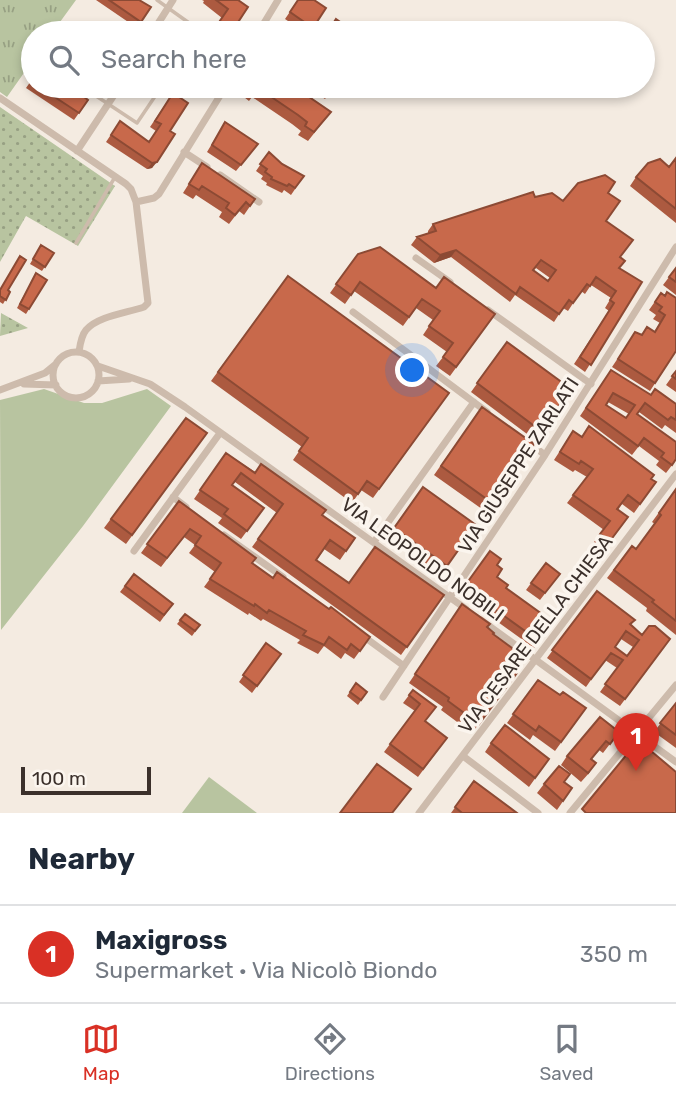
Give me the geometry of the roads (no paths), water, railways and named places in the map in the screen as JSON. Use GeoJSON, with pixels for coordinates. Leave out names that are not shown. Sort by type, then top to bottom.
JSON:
{"type":"FeatureCollection","features":[{"type":"Feature","properties":{"kind":"street"},"geometry":{"type":"LineString","coordinates":[[160,21],[173,0]]}},
{"type":"Feature","properties":{"kind":"street"},"geometry":{"type":"LineString","coordinates":[[265,21],[278,0]]}},
{"type":"Feature","properties":{"kind":"street"},"geometry":{"type":"LineString","coordinates":[[0,98],[131,189],[136,202],[148,303],[144,307],[88,328],[79,352]]}},
{"type":"Feature","properties":{"kind":"street"},"geometry":{"type":"LineString","coordinates":[[77,151],[112,98]]}},
{"type":"Feature","properties":{"kind":"street"},"geometry":{"type":"LineString","coordinates":[[136,202],[154,198],[159,194],[218,98]]}},
{"type":"Feature","properties":{"kind":"street"},"geometry":{"type":"LineString","coordinates":[[184,152],[259,202]]}},
{"type":"Feature","properties":{"kind":"street","name":"VIA GIUSEPPE ZARLATI"},"geometry":{"type":"LineString","coordinates":[[383,697],[545,456],[676,247]]}},
{"type":"Feature","properties":{"kind":"street"},"geometry":{"type":"LineString","coordinates":[[416,258],[460,290]]}},
{"type":"Feature","properties":{"kind":"street"},"geometry":{"type":"LineString","coordinates":[[482,305],[591,384]]}},
{"type":"Feature","properties":{"kind":"street"},"geometry":{"type":"LineString","coordinates":[[353,312],[494,418]]}},
{"type":"Feature","properties":{"kind":"street"},"geometry":{"type":"LineString","coordinates":[[0,390],[45,373],[65,354],[79,352],[88,355],[97,366],[98,381],[91,392],[79,397],[65,395],[56,385],[53,373],[56,364]]}},
{"type":"Feature","properties":{"kind":"street","name":"VIA LEOPOLDO NOBILI"},"geometry":{"type":"LineString","coordinates":[[97,366],[150,384],[374,542],[676,762]]}},
{"type":"Feature","properties":{"kind":"street","name":"VIA LEOPOLDO NOBILI"},"geometry":{"type":"LineString","coordinates":[[98,381],[125,378],[150,384]]}},
{"type":"Feature","properties":{"kind":"street"},"geometry":{"type":"LineString","coordinates":[[16,385],[56,385]]}},
{"type":"Feature","properties":{"kind":"street"},"geometry":{"type":"LineString","coordinates":[[374,542],[474,402]]}},
{"type":"Feature","properties":{"kind":"street"},"geometry":{"type":"LineString","coordinates":[[134,551],[220,433]]}},
{"type":"Feature","properties":{"kind":"street"},"geometry":{"type":"LineString","coordinates":[[525,440],[545,456]]}},
{"type":"Feature","properties":{"kind":"street","name":"VIA CESARE DELLA CHIESA"},"geometry":{"type":"LineString","coordinates":[[419,813],[676,474]]}},
{"type":"Feature","properties":{"kind":"street"},"geometry":{"type":"LineString","coordinates":[[173,497],[195,513]]}},
{"type":"Feature","properties":{"kind":"street"},"geometry":{"type":"LineString","coordinates":[[217,529],[294,586]]}},
{"type":"Feature","properties":{"kind":"street"},"geometry":{"type":"LineString","coordinates":[[360,634],[404,666]]}},
{"type":"Feature","properties":{"kind":"street"},"geometry":{"type":"LineString","coordinates":[[570,813],[676,685]]}},
{"type":"Feature","properties":{"kind":"street"},"geometry":{"type":"LineString","coordinates":[[463,756],[538,813]]}},
{"type":"Feature","properties":{"kind":"lane"},"geometry":{"type":"LineString","coordinates":[[156,0],[188,21]]}},
{"type":"Feature","properties":{"kind":"lane"},"geometry":{"type":"LineString","coordinates":[[98,98],[137,124],[154,98]]}},
{"type":"Feature","properties":{"kind":"lane"},"geometry":{"type":"LineString","coordinates":[[76,243],[115,177]]}},
{"type":"Feature","properties":{"kind":"place","name":"Maxigross"},"geometry":{"type":"Point","coordinates":[636,771]}}]}
